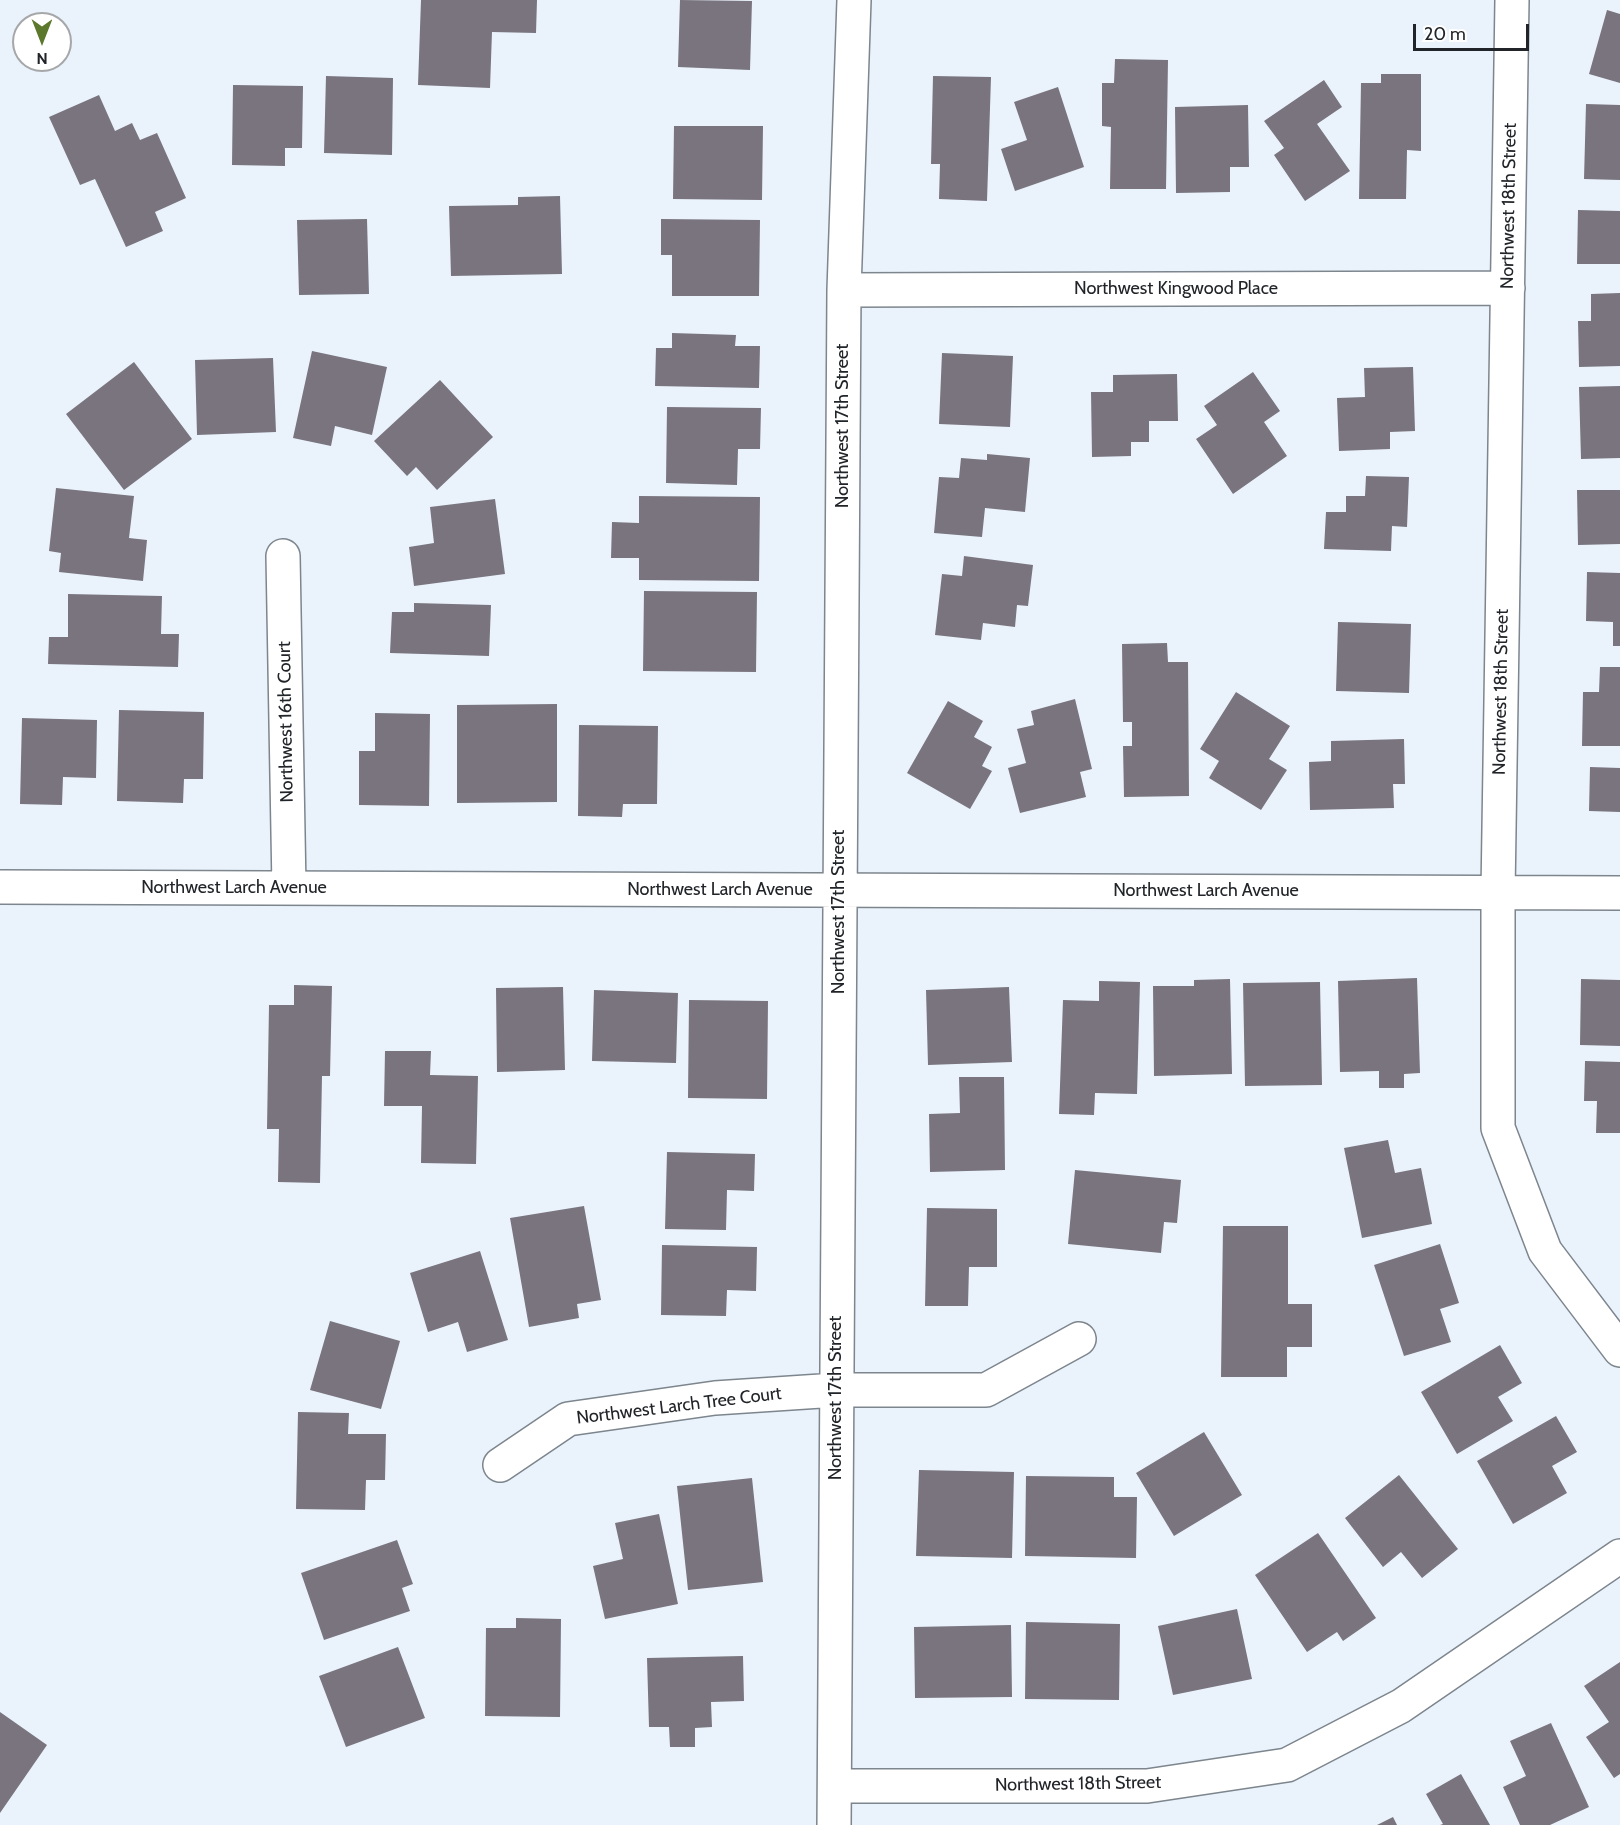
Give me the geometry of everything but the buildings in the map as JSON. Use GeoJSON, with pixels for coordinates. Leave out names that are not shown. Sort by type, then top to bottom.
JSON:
{"type":"FeatureCollection","features":[{"type":"Feature","properties":{"kind":"street","name":"Northwest 17th Street"},"geometry":{"type":"LineString","coordinates":[[834,1825],[844,290],[854,0]]}},
{"type":"Feature","properties":{"kind":"street","name":"Northwest 18th Street"},"geometry":{"type":"LineString","coordinates":[[1512,0],[1498,892],[1498,1128],[1545,1251],[1620,1350]]}},
{"type":"Feature","properties":{"kind":"street","name":"Northwest Kingwood Place"},"geometry":{"type":"LineString","coordinates":[[844,290],[1508,288]]}},
{"type":"Feature","properties":{"kind":"street","name":"Northwest 16th Court"},"geometry":{"type":"LineString","coordinates":[[283,556],[290,888]]}},
{"type":"Feature","properties":{"kind":"street","name":"Northwest Larch Avenue"},"geometry":{"type":"LineString","coordinates":[[0,887],[1620,893]]}},
{"type":"Feature","properties":{"kind":"street","name":"Northwest Larch Tree Court"},"geometry":{"type":"LineString","coordinates":[[500,1465],[568,1419],[715,1398],[836,1390],[986,1390],[1079,1339]]}},
{"type":"Feature","properties":{"kind":"street","name":"Northwest 18th Street"},"geometry":{"type":"LineString","coordinates":[[834,1786],[1147,1786],[1287,1765],[1401,1706],[1620,1556]]}}]}
